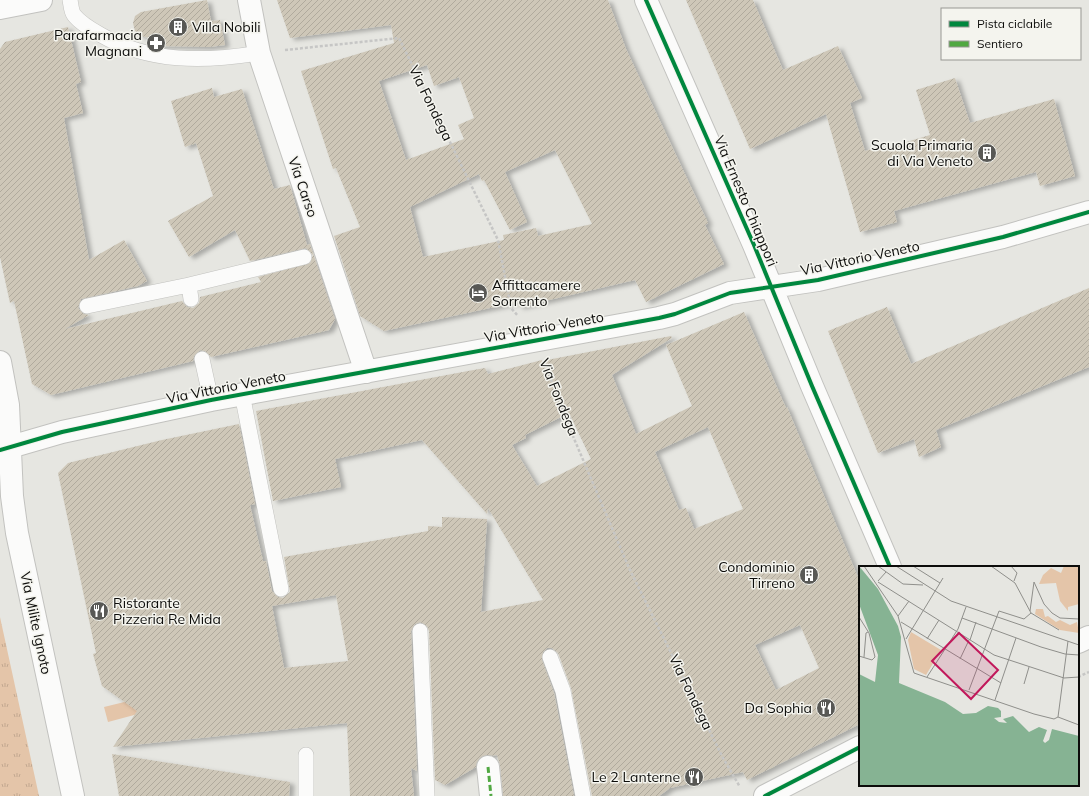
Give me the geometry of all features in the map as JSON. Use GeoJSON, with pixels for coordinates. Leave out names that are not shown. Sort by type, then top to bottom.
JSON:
{"type":"FeatureCollection","features":[{"type":"Feature","properties":{"kind":"street"},"geometry":{"type":"LineString","coordinates":[[0,8],[41,0]]}},
{"type":"Feature","properties":{"kind":"street","name":"Via Carso"},"geometry":{"type":"LineString","coordinates":[[249,0],[258,53],[366,372]]}},
{"type":"Feature","properties":{"kind":"street","name":"Via Ernesto Chiappori"},"geometry":{"type":"LineString","coordinates":[[646,0],[723,173],[890,566]]}},
{"type":"Feature","properties":{"kind":"street","name":"Via Vittorio Veneto"},"geometry":{"type":"LineString","coordinates":[[5,449],[62,432],[212,400],[536,339],[659,318],[675,314],[730,293],[818,280],[890,264],[1003,237],[1089,212]]}},
{"type":"Feature","properties":{"kind":"street","name":"Via Milite Ignoto"},"geometry":{"type":"LineString","coordinates":[[0,362],[8,406],[5,449],[17,533],[73,796]]}},
{"type":"Feature","properties":{"kind":"street"},"geometry":{"type":"LineString","coordinates":[[1079,642],[1089,637]]}},
{"type":"Feature","properties":{"kind":"street"},"geometry":{"type":"LineString","coordinates":[[765,796],[859,748]]}},
{"type":"Feature","properties":{"kind":"street"},"geometry":{"type":"LineString","coordinates":[[488,767],[491,796]]}},
{"type":"Feature","properties":{"kind":"lane"},"geometry":{"type":"LineString","coordinates":[[70,0],[73,14],[89,28],[134,50],[154,56],[195,59],[224,59],[258,53]]}},
{"type":"Feature","properties":{"kind":"lane"},"geometry":{"type":"LineString","coordinates":[[87,306],[190,292],[304,257]]}},
{"type":"Feature","properties":{"kind":"lane"},"geometry":{"type":"LineString","coordinates":[[202,359],[212,400]]}},
{"type":"Feature","properties":{"kind":"lane"},"geometry":{"type":"LineString","coordinates":[[242,394],[281,589]]}},
{"type":"Feature","properties":{"kind":"lane"},"geometry":{"type":"LineString","coordinates":[[420,631],[427,796]]}},
{"type":"Feature","properties":{"kind":"lane"},"geometry":{"type":"LineString","coordinates":[[550,657],[563,692],[584,796]]}},
{"type":"Feature","properties":{"kind":"lane"},"geometry":{"type":"LineString","coordinates":[[306,755],[306,796]]}},
{"type":"Feature","properties":{"kind":"path"},"geometry":{"type":"LineString","coordinates":[[1079,677],[1089,672]]}},
{"type":"Feature","properties":{"kind":"green space"},"geometry":{"type":"Polygon","coordinates":[[[0,617],[39,796],[0,796],[0,617]]]}},
{"type":"Feature","properties":{"kind":"green space"},"geometry":{"type":"Polygon","coordinates":[[[161,693],[164,707],[108,722],[104,707],[161,693]]]}},
{"type":"Feature","properties":{"kind":"building","name":"Villa Nobili"},"geometry":{"type":"Polygon","coordinates":[[[207,0],[211,21],[220,20],[225,45],[209,47],[160,46],[151,44],[150,38],[141,36],[135,31],[133,23],[135,16],[141,12],[207,0]]]}},
{"type":"Feature","properties":{"kind":"building"},"geometry":{"type":"Polygon","coordinates":[[[277,0],[608,0],[626,49],[708,223],[705,225],[724,264],[646,302],[635,280],[519,307],[518,302],[384,331],[360,316],[334,236],[360,227],[336,168],[333,169],[301,71],[394,43],[391,25],[290,38],[277,0]],[[427,65],[379,81],[406,160],[464,139],[458,125],[474,118],[459,77],[434,86],[427,65]],[[555,150],[505,172],[527,222],[510,230],[484,180],[482,181],[479,174],[410,207],[423,257],[504,240],[503,235],[536,228],[538,236],[592,224],[555,150]]]}},
{"type":"Feature","properties":{"kind":"building"},"geometry":{"type":"Polygon","coordinates":[[[686,0],[753,0],[783,70],[838,46],[862,98],[850,103],[865,151],[875,148],[876,151],[930,135],[916,90],[955,78],[970,123],[1054,99],[1075,176],[1040,186],[1036,172],[894,211],[897,222],[860,232],[826,114],[750,149],[686,0]]]}},
{"type":"Feature","properties":{"kind":"building"},"geometry":{"type":"Polygon","coordinates":[[[68,27],[81,82],[76,84],[83,113],[64,118],[89,260],[124,240],[147,281],[138,286],[81,299],[78,308],[84,314],[89,315],[65,329],[182,301],[187,307],[193,308],[199,303],[200,297],[261,282],[258,277],[310,263],[313,255],[306,248],[250,261],[235,230],[189,257],[168,221],[213,196],[196,143],[185,147],[171,101],[212,88],[214,97],[242,89],[274,189],[290,185],[307,245],[310,244],[335,319],[329,330],[211,357],[205,351],[200,350],[194,356],[193,361],[51,395],[32,384],[14,301],[10,303],[0,257],[0,49],[5,42],[68,27]]]}},
{"type":"Feature","properties":{"kind":"building"},"geometry":{"type":"Polygon","coordinates":[[[1089,288],[1089,367],[936,430],[941,447],[919,457],[914,439],[878,453],[828,331],[887,307],[911,364],[1089,288]]]}},
{"type":"Feature","properties":{"kind":"building"},"geometry":{"type":"Polygon","coordinates":[[[744,312],[786,408],[787,407],[859,580],[859,724],[747,780],[743,772],[670,788],[659,796],[592,796],[571,688],[558,653],[552,648],[547,648],[543,652],[542,660],[554,693],[574,796],[503,796],[500,766],[497,755],[481,757],[477,762],[476,767],[445,785],[435,780],[429,631],[427,626],[420,622],[415,624],[411,631],[417,771],[411,768],[414,796],[350,796],[347,723],[113,747],[137,711],[102,686],[93,654],[96,653],[58,473],[68,463],[162,440],[239,424],[255,504],[250,505],[263,561],[266,561],[272,591],[278,597],[283,598],[290,592],[284,557],[428,531],[428,526],[442,527],[442,517],[487,519],[481,612],[543,600],[488,508],[487,514],[422,440],[335,459],[341,487],[273,501],[256,411],[485,368],[488,374],[542,360],[671,336],[672,338],[612,375],[636,434],[692,406],[666,345],[744,312]],[[569,413],[525,435],[526,438],[512,445],[537,486],[591,459],[569,413]],[[708,427],[655,452],[679,510],[686,508],[694,529],[743,509],[708,427]],[[336,595],[272,606],[284,668],[348,661],[336,595]],[[800,625],[755,645],[776,690],[819,668],[800,625]]]}},
{"type":"Feature","properties":{"kind":"building"},"geometry":{"type":"Polygon","coordinates":[[[112,754],[290,782],[289,796],[119,796],[112,754]]]}},
{"type":"Feature","properties":{"kind":"marked path"},"geometry":{"type":"LineString","coordinates":[[488,767],[491,796]]}},
{"type":"Feature","properties":{"kind":"cycle path"},"geometry":{"type":"LineString","coordinates":[[646,0],[754,245],[812,386],[890,566]]}},
{"type":"Feature","properties":{"kind":"cycle path"},"geometry":{"type":"LineString","coordinates":[[0,450],[62,432],[211,400],[659,318],[675,314],[730,293],[818,280],[1003,237],[1089,212]]}},
{"type":"Feature","properties":{"kind":"cycle path"},"geometry":{"type":"LineString","coordinates":[[765,796],[859,748]]}},
{"type":"Feature","properties":{"kind":"place","name":"Villa Nobili"},"geometry":{"type":"Point","coordinates":[178,27]}},
{"type":"Feature","properties":{"kind":"place","name":"Parafarmacia Magnani"},"geometry":{"type":"Point","coordinates":[156,43]}},
{"type":"Feature","properties":{"kind":"place","name":"Scuola Primaria di Via Veneto"},"geometry":{"type":"Point","coordinates":[987,153]}},
{"type":"Feature","properties":{"kind":"place","name":"Affittacamere Sorrento"},"geometry":{"type":"Point","coordinates":[478,293]}},
{"type":"Feature","properties":{"kind":"place","name":"Condominio Tirreno"},"geometry":{"type":"Point","coordinates":[809,575]}},
{"type":"Feature","properties":{"kind":"place","name":"Ristorante Pizzeria Re Mida"},"geometry":{"type":"Point","coordinates":[99,611]}},
{"type":"Feature","properties":{"kind":"place","name":"Da Sophia"},"geometry":{"type":"Point","coordinates":[826,708]}},
{"type":"Feature","properties":{"kind":"place","name":"Le 2 Lanterne"},"geometry":{"type":"Point","coordinates":[694,777]}}]}
